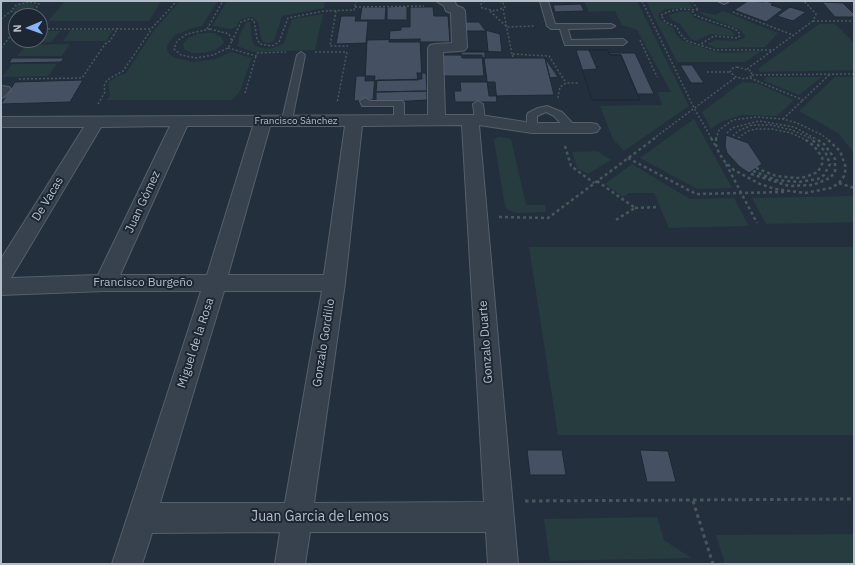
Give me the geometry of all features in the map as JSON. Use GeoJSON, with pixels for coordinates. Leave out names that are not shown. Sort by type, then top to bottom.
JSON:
{"type":"FeatureCollection","features":[{"type":"Feature","properties":{"kind":"street"},"geometry":{"type":"LineString","coordinates":[[436,120],[437,95],[435,48],[460,47],[458,11],[451,8],[450,4],[443,1]]}},
{"type":"Feature","properties":{"kind":"street","name":"Francisco Sánchez"},"geometry":{"type":"LineString","coordinates":[[3,124],[92,121],[263,121],[287,120],[360,111],[399,120],[436,120],[476,115],[532,128],[591,128]]}},
{"type":"Feature","properties":{"kind":"street","name":"Gonzalo Gordillo"},"geometry":{"type":"LineString","coordinates":[[290,564],[296,516],[360,111]]}},
{"type":"Feature","properties":{"kind":"street","name":"Gonzalo Duarte"},"geometry":{"type":"LineString","coordinates":[[476,115],[477,217],[503,564]]}},
{"type":"Feature","properties":{"kind":"street","name":"De Vacas"},"geometry":{"type":"LineString","coordinates":[[1,277],[92,121]]}},
{"type":"Feature","properties":{"kind":"street","name":"Juan Gómez"},"geometry":{"type":"LineString","coordinates":[[105,283],[181,121]]}},
{"type":"Feature","properties":{"kind":"street","name":"Miguel de la Rosa"},"geometry":{"type":"LineString","coordinates":[[127,564],[215,283],[263,121]]}},
{"type":"Feature","properties":{"kind":"street","name":"Francisco Burgeño"},"geometry":{"type":"LineString","coordinates":[[1,287],[105,283],[334,283]]}},
{"type":"Feature","properties":{"kind":"street","name":"Juan Garcia de Lemos"},"geometry":{"type":"LineString","coordinates":[[142,518],[296,516],[498,509]]}},
{"type":"Feature","properties":{"kind":"lane"},"geometry":{"type":"LineString","coordinates":[[544,1],[551,26],[611,26]]}},
{"type":"Feature","properties":{"kind":"lane"},"geometry":{"type":"LineString","coordinates":[[563,27],[568,43],[623,42]]}},
{"type":"Feature","properties":{"kind":"lane"},"geometry":{"type":"LineString","coordinates":[[287,120],[305,54]]}},
{"type":"Feature","properties":{"kind":"path"},"geometry":{"type":"LineString","coordinates":[[1,4],[4,1]]}},
{"type":"Feature","properties":{"kind":"path"},"geometry":{"type":"LineString","coordinates":[[15,1],[19,4]]}},
{"type":"Feature","properties":{"kind":"path"},"geometry":{"type":"LineString","coordinates":[[92,121],[106,92],[104,86],[107,80],[123,71],[151,29],[177,1]]}},
{"type":"Feature","properties":{"kind":"path"},"geometry":{"type":"LineString","coordinates":[[207,29],[223,1]]}},
{"type":"Feature","properties":{"kind":"path"},"geometry":{"type":"LineString","coordinates":[[355,7],[356,1]]}},
{"type":"Feature","properties":{"kind":"path"},"geometry":{"type":"LineString","coordinates":[[485,1],[480,6],[490,11],[507,26],[551,26]]}},
{"type":"Feature","properties":{"kind":"path"},"geometry":{"type":"LineString","coordinates":[[499,1],[505,5],[503,9],[512,56],[549,56],[566,83],[578,83]]}},
{"type":"Feature","properties":{"kind":"path"},"geometry":{"type":"LineString","coordinates":[[642,1],[694,108],[716,145]]}},
{"type":"Feature","properties":{"kind":"path"},"geometry":{"type":"LineString","coordinates":[[692,1],[698,10],[682,9],[661,15],[665,22],[677,27],[680,34],[687,41],[701,44],[715,50],[772,50]]}},
{"type":"Feature","properties":{"kind":"path"},"geometry":{"type":"LineString","coordinates":[[747,69],[813,21],[816,14],[804,1]]}},
{"type":"Feature","properties":{"kind":"path"},"geometry":{"type":"LineString","coordinates":[[14,8],[16,5],[30,2],[39,4],[36,8]]}},
{"type":"Feature","properties":{"kind":"path"},"geometry":{"type":"LineString","coordinates":[[724,4],[794,35]]}},
{"type":"Feature","properties":{"kind":"path"},"geometry":{"type":"LineString","coordinates":[[232,41],[232,37],[224,31],[207,29],[194,31],[181,37],[174,45],[174,49],[181,55],[196,58],[213,55],[228,48],[232,41],[241,22],[245,20],[254,20],[257,39],[260,44],[272,46],[279,42],[288,18],[324,11],[354,10],[355,7],[424,6]]}},
{"type":"Feature","properties":{"kind":"path"},"geometry":{"type":"LineString","coordinates":[[490,11],[503,9]]}},
{"type":"Feature","properties":{"kind":"path"},"geometry":{"type":"LineString","coordinates":[[691,10],[695,15],[738,31],[740,35],[738,38],[714,36],[701,44]]}},
{"type":"Feature","properties":{"kind":"path"},"geometry":{"type":"LineString","coordinates":[[336,11],[330,46],[348,46]]}},
{"type":"Feature","properties":{"kind":"path"},"geometry":{"type":"LineString","coordinates":[[813,21],[854,21]]}},
{"type":"Feature","properties":{"kind":"path"},"geometry":{"type":"LineString","coordinates":[[3,91],[13,79],[82,78],[105,44],[110,40],[118,28]]}},
{"type":"Feature","properties":{"kind":"path"},"geometry":{"type":"LineString","coordinates":[[48,29],[151,29]]}},
{"type":"Feature","properties":{"kind":"path"},"geometry":{"type":"LineString","coordinates":[[1,48],[8,39]]}},
{"type":"Feature","properties":{"kind":"path"},"geometry":{"type":"LineString","coordinates":[[228,48],[256,56]]}},
{"type":"Feature","properties":{"kind":"path"},"geometry":{"type":"LineString","coordinates":[[245,93],[257,53],[287,52]]}},
{"type":"Feature","properties":{"kind":"path"},"geometry":{"type":"LineString","coordinates":[[305,54],[347,52],[337,104]]}},
{"type":"Feature","properties":{"kind":"path"},"geometry":{"type":"LineString","coordinates":[[730,72],[733,68],[737,67],[751,71],[752,75]]}},
{"type":"Feature","properties":{"kind":"path"},"geometry":{"type":"LineString","coordinates":[[706,72],[730,72],[736,77],[750,78],[803,100]]}},
{"type":"Feature","properties":{"kind":"path"},"geometry":{"type":"LineString","coordinates":[[783,120],[830,74]]}},
{"type":"Feature","properties":{"kind":"path"},"geometry":{"type":"LineString","coordinates":[[752,75],[854,74]]}},
{"type":"Feature","properties":{"kind":"path"},"geometry":{"type":"LineString","coordinates":[[477,217],[548,218],[736,77]]}},
{"type":"Feature","properties":{"kind":"path"},"geometry":{"type":"LineString","coordinates":[[628,158],[696,194],[740,193],[790,192],[805,193],[831,188],[839,182],[844,176],[846,168],[840,151],[832,143],[816,132],[797,123],[756,117],[733,120],[725,124],[719,130],[716,137],[718,153],[725,162],[740,193],[757,223]]}},
{"type":"Feature","properties":{"kind":"path"},"geometry":{"type":"LineString","coordinates":[[727,133],[732,128],[740,125],[759,121],[794,127],[816,138],[824,144],[835,159],[836,166],[835,172],[830,178],[813,185],[789,186],[751,174]]}},
{"type":"Feature","properties":{"kind":"path"},"geometry":{"type":"LineString","coordinates":[[733,136],[738,131],[752,126],[771,125],[792,130],[803,134],[819,145],[825,151],[830,164],[824,175],[818,179],[804,182],[776,180],[753,171]]}},
{"type":"Feature","properties":{"kind":"path"},"geometry":{"type":"LineString","coordinates":[[566,128],[571,166],[635,208]]}},
{"type":"Feature","properties":{"kind":"path"},"geometry":{"type":"LineString","coordinates":[[738,138],[748,131],[755,129],[786,131],[800,136],[814,146],[822,157],[823,162],[818,172],[805,178],[776,176],[756,168]]}},
{"type":"Feature","properties":{"kind":"path"},"geometry":{"type":"LineString","coordinates":[[725,162],[746,178],[767,186],[790,192]]}},
{"type":"Feature","properties":{"kind":"path"},"geometry":{"type":"LineString","coordinates":[[839,182],[854,188]]}},
{"type":"Feature","properties":{"kind":"path"},"geometry":{"type":"LineString","coordinates":[[614,221],[635,208],[657,207]]}},
{"type":"Feature","properties":{"kind":"path"},"geometry":{"type":"LineString","coordinates":[[693,500],[713,564]]}},
{"type":"Feature","properties":{"kind":"path"},"geometry":{"type":"LineString","coordinates":[[498,509],[693,500],[854,500]]}},
{"type":"Feature","properties":{"kind":"green space"},"geometry":{"type":"Polygon","coordinates":[[[65,1],[161,1],[149,21],[48,21],[65,1]]]}},
{"type":"Feature","properties":{"kind":"green space"},"geometry":{"type":"Polygon","coordinates":[[[180,1],[218,1],[202,26],[192,28],[175,35],[167,45],[167,50],[170,55],[194,62],[215,59],[231,52],[252,58],[240,91],[232,100],[107,100],[110,95],[108,85],[110,81],[126,73],[155,29],[180,1]]]}},
{"type":"Feature","properties":{"kind":"green space"},"geometry":{"type":"Polygon","coordinates":[[[227,1],[325,2],[324,8],[282,16],[274,41],[268,43],[263,42],[258,22],[254,18],[249,17],[240,20],[236,27],[231,29],[212,26],[227,1]]]}},
{"type":"Feature","properties":{"kind":"green space"},"geometry":{"type":"Polygon","coordinates":[[[584,1],[637,1],[689,106],[624,151],[613,139],[600,106],[662,105],[658,92],[671,92],[637,30],[622,25],[615,11],[589,12],[584,1]]]}},
{"type":"Feature","properties":{"kind":"green space"},"geometry":{"type":"Polygon","coordinates":[[[646,1],[689,1],[693,8],[666,9],[658,14],[659,19],[673,28],[677,36],[683,41],[716,52],[728,53],[761,51],[745,62],[677,62],[646,1]]]}},
{"type":"Feature","properties":{"kind":"green space"},"geometry":{"type":"Polygon","coordinates":[[[29,3],[36,5],[34,8],[15,8],[17,5],[29,3]]]}},
{"type":"Feature","properties":{"kind":"green space"},"geometry":{"type":"Polygon","coordinates":[[[689,11],[695,18],[730,30],[736,35],[729,36],[710,34],[697,41],[691,39],[680,24],[672,20],[669,15],[689,11]]]}},
{"type":"Feature","properties":{"kind":"green space"},"geometry":{"type":"Polygon","coordinates":[[[723,11],[778,33],[765,47],[717,48],[707,44],[716,40],[736,41],[746,37],[740,30],[699,13],[702,12],[715,15],[723,11]]]}},
{"type":"Feature","properties":{"kind":"green space"},"geometry":{"type":"Polygon","coordinates":[[[323,14],[315,50],[254,52],[237,46],[239,36],[247,21],[250,22],[252,40],[255,46],[266,49],[273,48],[284,43],[292,19],[323,14]]]}},
{"type":"Feature","properties":{"kind":"green space"},"geometry":{"type":"Polygon","coordinates":[[[819,24],[835,24],[854,43],[854,70],[760,72],[758,69],[819,24]]]}},
{"type":"Feature","properties":{"kind":"green space"},"geometry":{"type":"Polygon","coordinates":[[[71,30],[113,30],[106,41],[63,41],[71,30]]]}},
{"type":"Feature","properties":{"kind":"green space"},"geometry":{"type":"Polygon","coordinates":[[[48,31],[60,31],[52,42],[48,42],[48,31]]]}},
{"type":"Feature","properties":{"kind":"green space"},"geometry":{"type":"Polygon","coordinates":[[[214,33],[221,37],[224,42],[215,50],[204,53],[192,53],[184,49],[183,44],[187,39],[197,34],[214,33]]]}},
{"type":"Feature","properties":{"kind":"green space"},"geometry":{"type":"Polygon","coordinates":[[[70,44],[62,56],[17,56],[24,48],[48,48],[48,45],[70,44]]]}},
{"type":"Feature","properties":{"kind":"green space"},"geometry":{"type":"Polygon","coordinates":[[[12,64],[57,64],[48,76],[2,77],[12,64]]]}},
{"type":"Feature","properties":{"kind":"green space"},"geometry":{"type":"Polygon","coordinates":[[[766,77],[822,77],[799,95],[764,81],[766,77]]]}},
{"type":"Feature","properties":{"kind":"green space"},"geometry":{"type":"Polygon","coordinates":[[[835,77],[854,77],[854,153],[838,133],[799,111],[835,77]]]}},
{"type":"Feature","properties":{"kind":"green space"},"geometry":{"type":"Polygon","coordinates":[[[742,82],[757,83],[794,100],[777,116],[741,115],[720,122],[711,129],[702,112],[742,82]]]}},
{"type":"Feature","properties":{"kind":"green space"},"geometry":{"type":"Polygon","coordinates":[[[694,119],[732,188],[697,189],[640,158],[694,119]]]}},
{"type":"Feature","properties":{"kind":"green space"},"geometry":{"type":"Polygon","coordinates":[[[498,137],[511,139],[526,205],[545,205],[546,212],[517,213],[508,210],[505,206],[494,140],[498,137]]]}},
{"type":"Feature","properties":{"kind":"green space"},"geometry":{"type":"Polygon","coordinates":[[[597,151],[611,160],[588,174],[577,168],[572,152],[597,151]]]}},
{"type":"Feature","properties":{"kind":"green space"},"geometry":{"type":"Polygon","coordinates":[[[632,164],[690,199],[734,198],[749,226],[669,228],[654,193],[629,193],[623,197],[605,184],[632,164]]]}},
{"type":"Feature","properties":{"kind":"green space"},"geometry":{"type":"Polygon","coordinates":[[[854,196],[854,222],[766,224],[752,198],[854,196]]]}},
{"type":"Feature","properties":{"kind":"green space"},"geometry":{"type":"Polygon","coordinates":[[[529,247],[854,247],[854,435],[558,435],[529,247]]]}},
{"type":"Feature","properties":{"kind":"green space"},"geometry":{"type":"Polygon","coordinates":[[[657,517],[664,540],[691,558],[550,561],[544,519],[657,517]]]}},
{"type":"Feature","properties":{"kind":"green space"},"geometry":{"type":"Polygon","coordinates":[[[854,534],[854,564],[725,564],[716,535],[854,534]]]}},
{"type":"Feature","properties":{"kind":"building"},"geometry":{"type":"Polygon","coordinates":[[[748,1],[766,1],[774,4],[771,5],[783,9],[766,22],[734,10],[748,1]]]}},
{"type":"Feature","properties":{"kind":"building"},"geometry":{"type":"Polygon","coordinates":[[[822,2],[843,3],[854,14],[854,17],[835,17],[822,2]]]}},
{"type":"Feature","properties":{"kind":"building"},"geometry":{"type":"Polygon","coordinates":[[[581,4],[584,11],[555,12],[553,5],[581,4]]]}},
{"type":"Feature","properties":{"kind":"building"},"geometry":{"type":"Polygon","coordinates":[[[407,6],[407,20],[387,20],[387,7],[407,6]]]}},
{"type":"Feature","properties":{"kind":"building"},"geometry":{"type":"Polygon","coordinates":[[[362,7],[386,7],[385,20],[360,20],[362,7]]]}},
{"type":"Feature","properties":{"kind":"building"},"geometry":{"type":"Polygon","coordinates":[[[410,7],[433,7],[434,16],[448,16],[450,42],[389,42],[390,31],[401,30],[401,27],[410,27],[410,7]]]}},
{"type":"Feature","properties":{"kind":"building"},"geometry":{"type":"Polygon","coordinates":[[[790,7],[806,12],[793,21],[777,16],[790,7]]]}},
{"type":"Feature","properties":{"kind":"building"},"geometry":{"type":"Polygon","coordinates":[[[341,16],[356,16],[355,21],[368,21],[366,43],[336,44],[341,16]]]}},
{"type":"Feature","properties":{"kind":"building"},"geometry":{"type":"Polygon","coordinates":[[[464,22],[479,22],[485,30],[500,34],[502,52],[466,51],[464,22]]]}},
{"type":"Feature","properties":{"kind":"building"},"geometry":{"type":"Polygon","coordinates":[[[464,31],[486,31],[488,51],[466,51],[464,31]]]}},
{"type":"Feature","properties":{"kind":"building"},"geometry":{"type":"Polygon","coordinates":[[[420,39],[422,79],[365,81],[367,40],[420,39]]]}},
{"type":"Feature","properties":{"kind":"building"},"geometry":{"type":"Polygon","coordinates":[[[576,50],[608,50],[610,55],[621,55],[640,100],[592,100],[576,50]]]}},
{"type":"Feature","properties":{"kind":"building"},"geometry":{"type":"Polygon","coordinates":[[[589,50],[608,50],[610,55],[621,55],[640,100],[592,100],[582,70],[597,69],[589,50]]]}},
{"type":"Feature","properties":{"kind":"building"},"geometry":{"type":"Polygon","coordinates":[[[461,52],[485,52],[485,58],[462,58],[461,52]]]}},
{"type":"Feature","properties":{"kind":"building"},"geometry":{"type":"Polygon","coordinates":[[[609,53],[635,53],[654,94],[637,94],[621,55],[610,55],[609,53]]]}},
{"type":"Feature","properties":{"kind":"building"},"geometry":{"type":"Polygon","coordinates":[[[443,55],[482,55],[484,76],[443,76],[443,55]]]}},
{"type":"Feature","properties":{"kind":"building"},"geometry":{"type":"Polygon","coordinates":[[[12,58],[64,58],[61,62],[9,63],[12,58]]]}},
{"type":"Feature","properties":{"kind":"building"},"geometry":{"type":"Polygon","coordinates":[[[484,58],[545,58],[554,95],[489,96],[484,58]]]}},
{"type":"Feature","properties":{"kind":"building"},"geometry":{"type":"Polygon","coordinates":[[[545,58],[558,77],[550,78],[545,58]]]}},
{"type":"Feature","properties":{"kind":"building"},"geometry":{"type":"Polygon","coordinates":[[[680,65],[692,65],[704,83],[691,83],[680,65]]]}},
{"type":"Feature","properties":{"kind":"building"},"geometry":{"type":"Polygon","coordinates":[[[417,73],[426,73],[427,91],[376,92],[377,80],[418,80],[417,73]]]}},
{"type":"Feature","properties":{"kind":"building"},"geometry":{"type":"Polygon","coordinates":[[[356,76],[375,76],[373,100],[354,101],[356,76]]]}},
{"type":"Feature","properties":{"kind":"building"},"geometry":{"type":"Polygon","coordinates":[[[83,80],[70,102],[1,104],[15,82],[83,80]]]}},
{"type":"Feature","properties":{"kind":"building"},"geometry":{"type":"Polygon","coordinates":[[[460,82],[495,82],[497,102],[455,102],[454,91],[461,91],[460,82]]]}},
{"type":"Feature","properties":{"kind":"building"},"geometry":{"type":"Polygon","coordinates":[[[427,91],[427,100],[392,102],[376,101],[376,92],[427,91]]]}},
{"type":"Feature","properties":{"kind":"building"},"geometry":{"type":"Polygon","coordinates":[[[726,135],[748,143],[762,164],[749,173],[740,167],[727,153],[725,146],[726,135]]]}},
{"type":"Feature","properties":{"kind":"building"},"geometry":{"type":"Polygon","coordinates":[[[527,450],[562,450],[566,475],[530,475],[527,450]]]}},
{"type":"Feature","properties":{"kind":"building"},"geometry":{"type":"Polygon","coordinates":[[[640,450],[668,451],[676,482],[647,482],[640,450]]]}}]}
